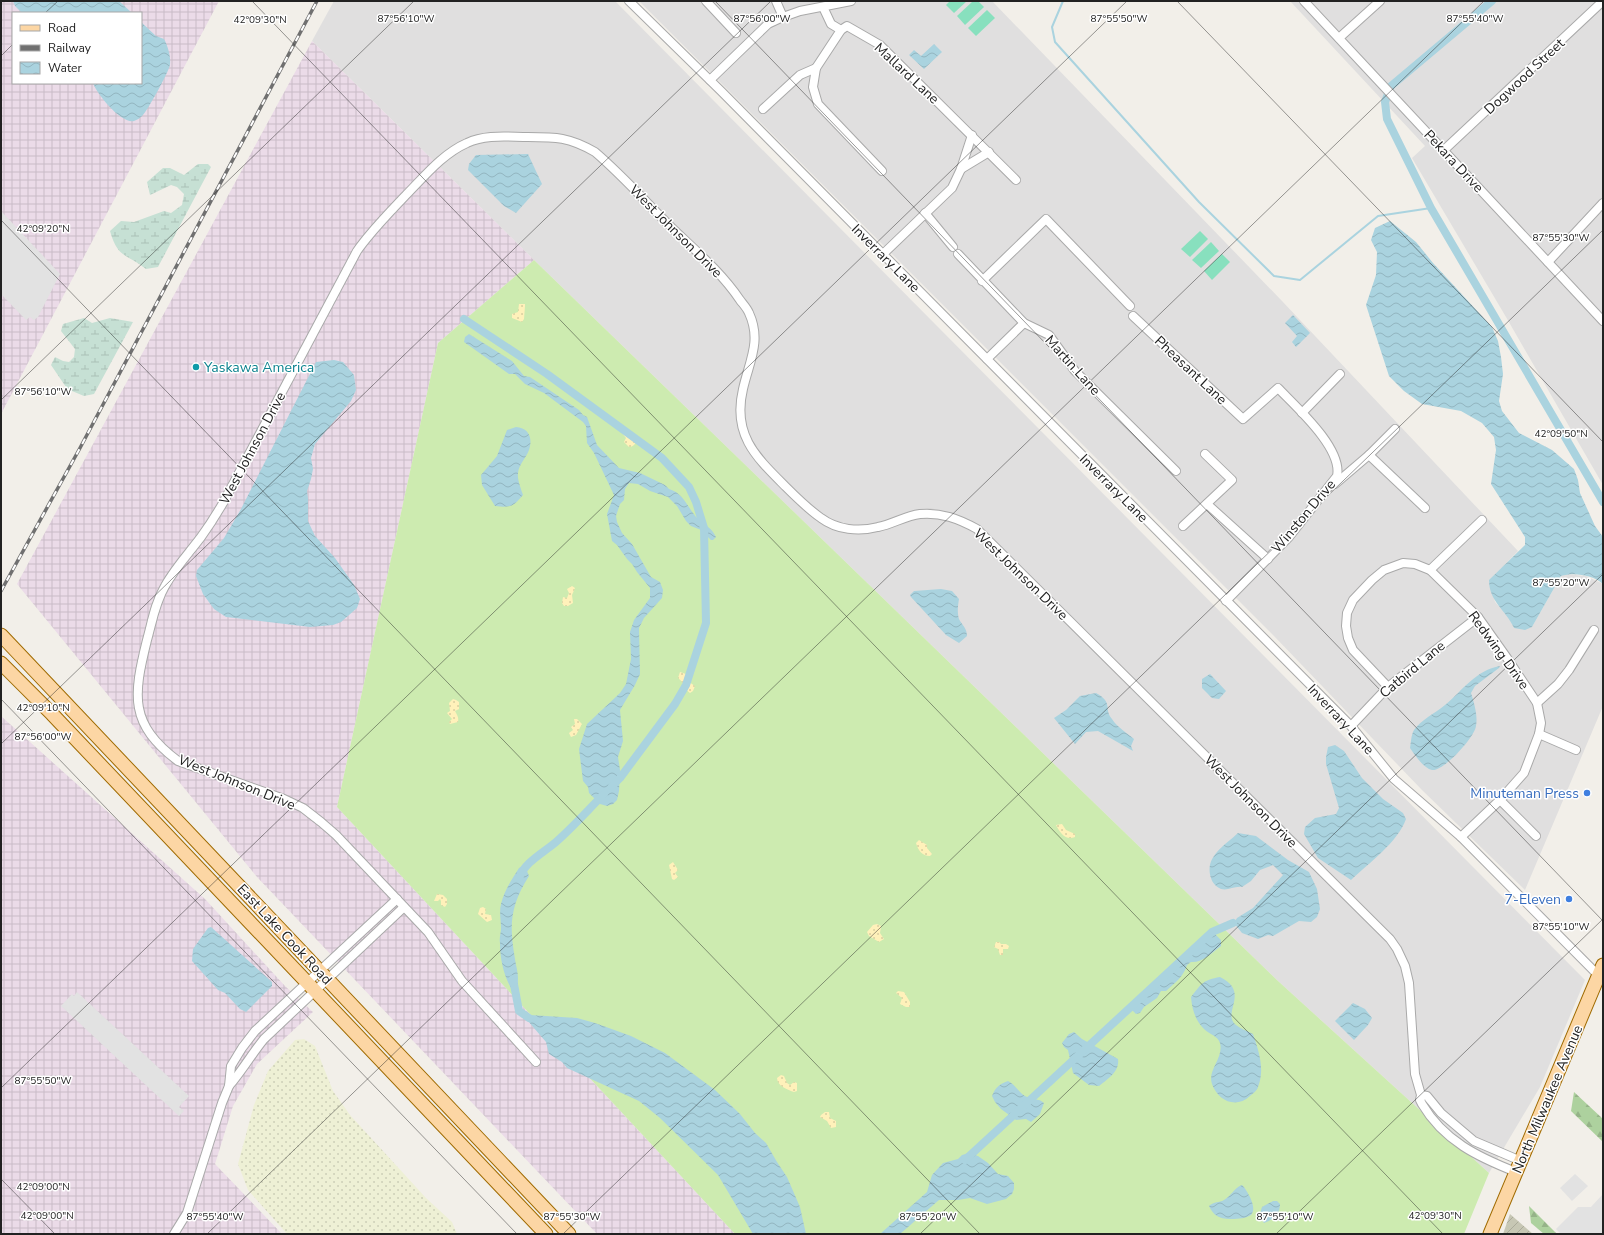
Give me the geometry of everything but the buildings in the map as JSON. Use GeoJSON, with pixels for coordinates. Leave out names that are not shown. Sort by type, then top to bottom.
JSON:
{"type":"FeatureCollection","features":[{"type":"Feature","properties":{"kind":"main road","name":"East Lake Cook Road"},"geometry":{"type":"LineString","coordinates":[[1,635],[569,1234]]}},
{"type":"Feature","properties":{"kind":"main road","name":"East Lake Cook Road"},"geometry":{"type":"LineString","coordinates":[[3,665],[58,720],[546,1234]]}},
{"type":"Feature","properties":{"kind":"main road","name":"North Milwaukee Avenue"},"geometry":{"type":"LineString","coordinates":[[1490,1234],[1601,970]]}},
{"type":"Feature","properties":{"kind":"street","name":"Inverrary Lane"},"geometry":{"type":"LineString","coordinates":[[629,1],[710,80],[1350,726],[1394,779],[1441,818],[1601,970]]}},
{"type":"Feature","properties":{"kind":"street"},"geometry":{"type":"LineString","coordinates":[[776,1],[783,17]]}},
{"type":"Feature","properties":{"kind":"street"},"geometry":{"type":"LineString","coordinates":[[710,80],[768,24],[783,17],[800,12],[851,1]]}},
{"type":"Feature","properties":{"kind":"street","name":"Pekara Drive"},"geometry":{"type":"LineString","coordinates":[[1304,1],[1603,321]]}},
{"type":"Feature","properties":{"kind":"street"},"geometry":{"type":"LineString","coordinates":[[1339,38],[1380,1]]}},
{"type":"Feature","properties":{"kind":"street","name":"Dogwood Street"},"geometry":{"type":"LineString","coordinates":[[1444,150],[1603,1]]}},
{"type":"Feature","properties":{"kind":"street"},"geometry":{"type":"LineString","coordinates":[[711,3],[736,33]]}},
{"type":"Feature","properties":{"kind":"street"},"geometry":{"type":"LineString","coordinates":[[823,7],[831,24],[841,30],[816,68],[813,87],[818,104],[882,171]]}},
{"type":"Feature","properties":{"kind":"street","name":"Mallard Lane"},"geometry":{"type":"LineString","coordinates":[[841,30],[847,26],[880,45],[972,135]]}},
{"type":"Feature","properties":{"kind":"street"},"geometry":{"type":"LineString","coordinates":[[763,109],[800,75],[816,68]]}},
{"type":"Feature","properties":{"kind":"street"},"geometry":{"type":"LineString","coordinates":[[882,255],[952,188],[961,169],[972,135],[1016,180]]}},
{"type":"Feature","properties":{"kind":"street","name":"West Johnson Drive"},"geometry":{"type":"LineString","coordinates":[[536,1062],[462,981],[428,932],[336,835],[303,808],[284,799],[178,761],[164,751],[153,738],[140,717],[137,688],[140,667],[157,601],[165,586],[203,536],[223,504],[343,276],[368,236],[439,161],[468,142],[490,137],[554,137],[568,139],[581,144],[602,158],[728,282],[749,313],[755,342],[741,400],[740,415],[748,445],[757,458],[812,512],[822,520],[835,526],[856,529],[878,527],[910,516],[922,514],[944,515],[955,518],[977,529],[1390,939],[1397,949],[1405,966],[1409,983],[1415,1074],[1421,1095],[1420,1100],[1425,1110],[1438,1126],[1452,1139],[1478,1156],[1518,1166]]}},
{"type":"Feature","properties":{"kind":"street"},"geometry":{"type":"LineString","coordinates":[[961,169],[975,162],[989,152]]}},
{"type":"Feature","properties":{"kind":"street"},"geometry":{"type":"LineString","coordinates":[[1548,262],[1603,204]]}},
{"type":"Feature","properties":{"kind":"street"},"geometry":{"type":"LineString","coordinates":[[925,214],[953,247]]}},
{"type":"Feature","properties":{"kind":"street"},"geometry":{"type":"LineString","coordinates":[[982,281],[1046,219],[1130,306]]}},
{"type":"Feature","properties":{"kind":"street","name":"Martin Lane"},"geometry":{"type":"LineString","coordinates":[[958,254],[970,269],[1024,323],[1049,334],[1075,371],[1176,472]]}},
{"type":"Feature","properties":{"kind":"street","name":"Pheasant Lane"},"geometry":{"type":"LineString","coordinates":[[1133,316],[1243,419],[1278,388]]}},
{"type":"Feature","properties":{"kind":"street"},"geometry":{"type":"LineString","coordinates":[[987,359],[1024,323]]}},
{"type":"Feature","properties":{"kind":"street"},"geometry":{"type":"LineString","coordinates":[[1302,413],[1340,374]]}},
{"type":"Feature","properties":{"kind":"street","name":"Winston Drive"},"geometry":{"type":"LineString","coordinates":[[1226,601],[1289,537],[1337,476],[1339,470],[1336,460],[1317,428],[1278,388]]}},
{"type":"Feature","properties":{"kind":"street"},"geometry":{"type":"LineString","coordinates":[[1322,495],[1369,455],[1395,429]]}},
{"type":"Feature","properties":{"kind":"street"},"geometry":{"type":"LineString","coordinates":[[1183,526],[1232,480],[1205,454]]}},
{"type":"Feature","properties":{"kind":"street"},"geometry":{"type":"LineString","coordinates":[[1369,455],[1425,508]]}},
{"type":"Feature","properties":{"kind":"street"},"geometry":{"type":"LineString","coordinates":[[1207,504],[1268,559]]}},
{"type":"Feature","properties":{"kind":"street"},"geometry":{"type":"LineString","coordinates":[[1430,570],[1482,520]]}},
{"type":"Feature","properties":{"kind":"street","name":"Redwing Drive"},"geometry":{"type":"LineString","coordinates":[[1388,687],[1353,650],[1348,638],[1346,626],[1347,613],[1354,600],[1372,580],[1384,570],[1403,563],[1415,564],[1430,570],[1478,617],[1537,703],[1541,723],[1540,734],[1524,773],[1500,800],[1461,837]]}},
{"type":"Feature","properties":{"kind":"street","name":"Catbird Lane"},"geometry":{"type":"LineString","coordinates":[[1350,726],[1388,687],[1478,617]]}},
{"type":"Feature","properties":{"kind":"street"},"geometry":{"type":"LineString","coordinates":[[1537,703],[1558,684],[1569,670],[1594,630]]}},
{"type":"Feature","properties":{"kind":"street"},"geometry":{"type":"LineString","coordinates":[[1540,734],[1576,750]]}},
{"type":"Feature","properties":{"kind":"street"},"geometry":{"type":"LineString","coordinates":[[1500,800],[1536,836]]}},
{"type":"Feature","properties":{"kind":"street"},"geometry":{"type":"LineString","coordinates":[[229,1086],[242,1072],[250,1056],[311,986],[324,975],[397,899]]}},
{"type":"Feature","properties":{"kind":"street"},"geometry":{"type":"LineString","coordinates":[[174,1234],[187,1214],[222,1103],[229,1086],[231,1066],[242,1048],[255,1031],[311,986],[404,907]]}},
{"type":"Feature","properties":{"kind":"street"},"geometry":{"type":"LineString","coordinates":[[1421,1095],[1427,1096],[1441,1113],[1474,1141],[1518,1166]]}},
{"type":"Feature","properties":{"kind":"shaded area"},"geometry":{"type":"Polygon","coordinates":[[[1,1],[219,1],[1,414],[1,1]]]}},
{"type":"Feature","properties":{"kind":"shaded area"},"geometry":{"type":"Polygon","coordinates":[[[334,1],[615,1],[1585,980],[1540,1087],[1489,1173],[1278,981],[534,260],[312,41],[334,1]]]}},
{"type":"Feature","properties":{"kind":"shaded area"},"geometry":{"type":"Polygon","coordinates":[[[639,1],[992,1],[1282,301],[1518,551],[1489,581],[1495,602],[1509,617],[1514,628],[1532,627],[1561,576],[1566,574],[1586,576],[1603,584],[1603,706],[1525,890],[1422,790],[1274,636],[639,1]]]}},
{"type":"Feature","properties":{"kind":"shaded area"},"geometry":{"type":"Polygon","coordinates":[[[1290,1],[1603,1],[1603,485],[1412,158],[1425,146],[1290,1]]]}},
{"type":"Feature","properties":{"kind":"shaded area"},"geometry":{"type":"Polygon","coordinates":[[[312,41],[534,260],[438,343],[337,807],[735,1234],[597,1234],[257,877],[17,584],[312,41]]]}},
{"type":"Feature","properties":{"kind":"shaded area"},"geometry":{"type":"Polygon","coordinates":[[[1,211],[60,274],[38,317],[34,320],[30,317],[26,320],[1,294],[1,211]]]}},
{"type":"Feature","properties":{"kind":"shaded area"},"geometry":{"type":"Polygon","coordinates":[[[1,716],[205,899],[285,986],[313,1012],[257,1064],[233,1106],[215,1164],[282,1234],[1,1234],[1,716]]]}},
{"type":"Feature","properties":{"kind":"shaded area"},"geometry":{"type":"Polygon","coordinates":[[[77,992],[189,1096],[179,1107],[184,1111],[179,1116],[61,1006],[72,994],[74,996],[77,992]]]}},
{"type":"Feature","properties":{"kind":"shaded area"},"geometry":{"type":"Polygon","coordinates":[[[304,1039],[315,1046],[333,1091],[350,1115],[426,1198],[452,1222],[457,1234],[287,1234],[248,1190],[238,1164],[254,1105],[268,1071],[295,1040],[304,1039]]]}},
{"type":"Feature","properties":{"kind":"shaded area"},"geometry":{"type":"Polygon","coordinates":[[[1575,1174],[1588,1186],[1572,1201],[1560,1188],[1575,1174]]]}},
{"type":"Feature","properties":{"kind":"shaded area"},"geometry":{"type":"Polygon","coordinates":[[[1603,1194],[1603,1234],[1561,1234],[1556,1229],[1578,1207],[1591,1207],[1603,1194]]]}},
{"type":"Feature","properties":{"kind":"shaded area"},"geometry":{"type":"Polygon","coordinates":[[[1510,1214],[1533,1234],[1503,1234],[1510,1214]]]}},
{"type":"Feature","properties":{"kind":"green space"},"geometry":{"type":"Polygon","coordinates":[[[950,1],[967,1],[954,13],[946,5],[950,1]]]}},
{"type":"Feature","properties":{"kind":"green space"},"geometry":{"type":"Polygon","coordinates":[[[973,1],[978,1],[984,7],[965,25],[957,16],[973,1]]]}},
{"type":"Feature","properties":{"kind":"green space"},"geometry":{"type":"Polygon","coordinates":[[[987,10],[995,18],[976,36],[968,28],[987,10]]]}},
{"type":"Feature","properties":{"kind":"green space"},"geometry":{"type":"Polygon","coordinates":[[[198,164],[208,164],[211,167],[158,267],[146,269],[120,251],[113,240],[110,231],[121,221],[134,222],[164,211],[171,213],[182,205],[184,194],[177,187],[171,185],[150,195],[147,182],[163,168],[170,168],[184,175],[198,164]]]}},
{"type":"Feature","properties":{"kind":"green space"},"geometry":{"type":"Polygon","coordinates":[[[1200,231],[1208,239],[1190,257],[1181,249],[1200,231]]]}},
{"type":"Feature","properties":{"kind":"green space"},"geometry":{"type":"Polygon","coordinates":[[[1211,242],[1219,251],[1201,268],[1192,260],[1211,242]]]}},
{"type":"Feature","properties":{"kind":"green space"},"geometry":{"type":"Polygon","coordinates":[[[1222,254],[1230,262],[1212,280],[1204,271],[1222,254]]]}},
{"type":"Feature","properties":{"kind":"green space"},"geometry":{"type":"Polygon","coordinates":[[[534,260],[1278,981],[1489,1173],[1464,1234],[735,1234],[337,807],[438,343],[534,260]]]}},
{"type":"Feature","properties":{"kind":"green space"},"geometry":{"type":"Polygon","coordinates":[[[84,318],[92,323],[110,318],[133,322],[94,394],[84,396],[72,391],[70,393],[51,365],[55,357],[69,362],[74,357],[75,349],[61,331],[63,324],[84,318]]]}},
{"type":"Feature","properties":{"kind":"green space"},"geometry":{"type":"Polygon","coordinates":[[[1574,1092],[1603,1119],[1603,1142],[1571,1111],[1574,1092]]]}},
{"type":"Feature","properties":{"kind":"green space"},"geometry":{"type":"Polygon","coordinates":[[[1529,1206],[1557,1234],[1544,1234],[1531,1223],[1529,1206]]]}},
{"type":"Feature","properties":{"kind":"sand"},"geometry":{"type":"Polygon","coordinates":[[[519,304],[525,304],[524,319],[522,322],[512,318],[512,314],[518,312],[519,304]]]}},
{"type":"Feature","properties":{"kind":"sand"},"geometry":{"type":"Polygon","coordinates":[[[625,429],[629,431],[628,437],[636,440],[635,444],[629,447],[624,442],[626,438],[622,433],[625,429]]]}},
{"type":"Feature","properties":{"kind":"sand"},"geometry":{"type":"Polygon","coordinates":[[[572,586],[575,588],[572,595],[573,603],[568,606],[564,606],[562,603],[563,597],[567,598],[569,593],[567,589],[572,586]]]}},
{"type":"Feature","properties":{"kind":"sand"},"geometry":{"type":"Polygon","coordinates":[[[680,672],[686,674],[689,682],[695,686],[693,691],[690,693],[686,690],[682,681],[678,678],[680,672]]]}},
{"type":"Feature","properties":{"kind":"sand"},"geometry":{"type":"Polygon","coordinates":[[[453,699],[459,702],[459,709],[455,711],[458,716],[458,722],[450,724],[449,722],[452,719],[447,713],[450,711],[449,703],[453,699]]]}},
{"type":"Feature","properties":{"kind":"sand"},"geometry":{"type":"Polygon","coordinates":[[[574,719],[577,719],[582,724],[576,735],[571,737],[569,733],[573,730],[571,727],[575,724],[574,719]]]}},
{"type":"Feature","properties":{"kind":"sand"},"geometry":{"type":"Polygon","coordinates":[[[1062,824],[1066,830],[1075,834],[1075,837],[1066,837],[1059,831],[1056,825],[1062,824]]]}},
{"type":"Feature","properties":{"kind":"sand"},"geometry":{"type":"Polygon","coordinates":[[[919,840],[927,845],[927,848],[932,854],[930,856],[923,854],[919,850],[916,843],[919,840]]]}},
{"type":"Feature","properties":{"kind":"sand"},"geometry":{"type":"Polygon","coordinates":[[[673,862],[678,870],[675,873],[678,877],[674,880],[672,879],[669,865],[673,862]]]}},
{"type":"Feature","properties":{"kind":"sand"},"geometry":{"type":"Polygon","coordinates":[[[437,894],[443,895],[447,899],[447,904],[445,907],[441,905],[440,899],[438,901],[434,901],[437,894]]]}},
{"type":"Feature","properties":{"kind":"sand"},"geometry":{"type":"Polygon","coordinates":[[[483,907],[486,909],[485,914],[491,915],[492,920],[487,922],[478,914],[480,908],[483,907]]]}},
{"type":"Feature","properties":{"kind":"sand"},"geometry":{"type":"Polygon","coordinates":[[[877,924],[881,926],[880,933],[884,939],[879,942],[869,936],[867,932],[873,925],[877,924]]]}},
{"type":"Feature","properties":{"kind":"sand"},"geometry":{"type":"Polygon","coordinates":[[[996,942],[1009,946],[1008,949],[1003,949],[1003,955],[1000,955],[998,949],[994,947],[996,942]]]}},
{"type":"Feature","properties":{"kind":"sand"},"geometry":{"type":"Polygon","coordinates":[[[898,991],[904,992],[910,1002],[910,1007],[900,1004],[902,998],[896,993],[898,991]]]}},
{"type":"Feature","properties":{"kind":"sand"},"geometry":{"type":"Polygon","coordinates":[[[781,1075],[784,1076],[787,1083],[790,1085],[794,1082],[797,1083],[797,1091],[794,1092],[786,1089],[777,1081],[777,1078],[781,1075]]]}},
{"type":"Feature","properties":{"kind":"sand"},"geometry":{"type":"Polygon","coordinates":[[[825,1112],[829,1112],[830,1118],[836,1121],[836,1127],[831,1128],[827,1121],[820,1117],[825,1112]]]}},
{"type":"Feature","properties":{"kind":"water"},"geometry":{"type":"Polygon","coordinates":[[[13,1],[119,1],[131,12],[21,12],[15,6],[13,1]]]}},
{"type":"Feature","properties":{"kind":"water"},"geometry":{"type":"Polygon","coordinates":[[[142,23],[156,36],[164,39],[169,52],[170,65],[162,83],[141,117],[134,121],[129,121],[123,118],[104,101],[93,84],[142,84],[142,23]]]}},
{"type":"Feature","properties":{"kind":"water"},"geometry":{"type":"Polygon","coordinates":[[[934,44],[942,52],[924,69],[909,55],[914,50],[921,56],[934,44]]]}},
{"type":"Feature","properties":{"kind":"water"},"geometry":{"type":"Polygon","coordinates":[[[528,154],[542,184],[516,213],[504,206],[468,170],[469,164],[476,155],[528,154]]]}},
{"type":"Feature","properties":{"kind":"water"},"geometry":{"type":"Polygon","coordinates":[[[1390,221],[1416,242],[1433,263],[1492,327],[1498,341],[1501,357],[1503,374],[1499,401],[1502,411],[1519,433],[1552,450],[1574,469],[1578,480],[1580,493],[1595,526],[1603,537],[1603,584],[1589,576],[1572,574],[1561,576],[1532,627],[1525,630],[1514,628],[1495,600],[1490,588],[1489,580],[1525,545],[1525,537],[1491,484],[1496,450],[1494,437],[1482,423],[1461,411],[1422,404],[1404,391],[1389,376],[1366,305],[1376,275],[1377,252],[1371,240],[1375,228],[1390,221]]]}},
{"type":"Feature","properties":{"kind":"water"},"geometry":{"type":"Polygon","coordinates":[[[1293,315],[1310,333],[1296,347],[1292,342],[1297,336],[1285,323],[1293,315]]]}},
{"type":"Feature","properties":{"kind":"water"},"geometry":{"type":"Polygon","coordinates":[[[469,334],[512,361],[524,376],[530,377],[579,410],[587,417],[597,445],[619,468],[640,473],[674,491],[682,498],[694,515],[710,529],[716,537],[711,540],[701,530],[691,526],[686,521],[677,506],[668,497],[650,491],[638,484],[629,483],[625,489],[624,500],[620,504],[616,516],[617,522],[622,533],[632,544],[651,577],[660,582],[663,590],[662,598],[644,618],[639,628],[640,674],[620,710],[623,741],[618,757],[620,770],[619,791],[617,800],[613,804],[607,806],[600,804],[589,793],[588,787],[583,781],[579,749],[587,724],[620,693],[626,684],[631,659],[630,632],[634,620],[650,598],[650,588],[617,545],[612,541],[607,514],[614,495],[594,453],[587,443],[586,426],[583,422],[544,393],[525,384],[515,374],[509,374],[464,342],[465,337],[469,334]]]}},
{"type":"Feature","properties":{"kind":"water"},"geometry":{"type":"Polygon","coordinates":[[[334,360],[343,362],[354,375],[356,390],[351,401],[315,444],[311,458],[313,469],[307,491],[308,521],[315,536],[335,558],[354,585],[360,599],[357,608],[341,622],[333,625],[310,627],[226,617],[214,609],[203,594],[196,576],[197,570],[224,538],[241,509],[316,362],[334,360]]]}},
{"type":"Feature","properties":{"kind":"water"},"geometry":{"type":"Polygon","coordinates":[[[516,427],[524,429],[529,434],[530,438],[529,450],[518,473],[523,495],[511,506],[495,506],[482,485],[481,475],[497,456],[507,430],[516,427]]]}},
{"type":"Feature","properties":{"kind":"water"},"geometry":{"type":"Polygon","coordinates":[[[941,589],[952,591],[959,599],[958,616],[967,633],[967,636],[959,643],[946,635],[910,595],[914,591],[941,589]]]}},
{"type":"Feature","properties":{"kind":"water"},"geometry":{"type":"Polygon","coordinates":[[[1500,666],[1475,686],[1471,693],[1475,709],[1476,726],[1465,745],[1443,766],[1432,770],[1425,767],[1410,748],[1414,730],[1424,720],[1445,705],[1470,681],[1491,668],[1500,666]]]}},
{"type":"Feature","properties":{"kind":"water"},"geometry":{"type":"Polygon","coordinates":[[[1210,674],[1226,691],[1219,699],[1212,698],[1202,688],[1202,679],[1210,674]]]}},
{"type":"Feature","properties":{"kind":"water"},"geometry":{"type":"Polygon","coordinates":[[[1096,693],[1107,703],[1109,715],[1114,722],[1134,739],[1131,746],[1133,751],[1098,731],[1086,732],[1075,744],[1054,718],[1066,710],[1080,696],[1096,693]]]}},
{"type":"Feature","properties":{"kind":"water"},"geometry":{"type":"Polygon","coordinates":[[[1335,745],[1344,751],[1362,778],[1383,799],[1403,813],[1406,819],[1397,836],[1390,844],[1351,880],[1318,858],[1304,834],[1305,827],[1315,818],[1336,814],[1339,808],[1326,764],[1328,747],[1335,745]]]}},
{"type":"Feature","properties":{"kind":"water"},"geometry":{"type":"Polygon","coordinates":[[[1238,833],[1256,836],[1288,860],[1309,872],[1317,889],[1320,909],[1317,917],[1311,922],[1299,921],[1273,936],[1268,935],[1258,939],[1242,933],[1234,923],[1237,918],[1253,908],[1283,875],[1273,865],[1260,870],[1251,881],[1242,887],[1221,889],[1216,886],[1212,880],[1210,864],[1221,847],[1238,833]]]}},
{"type":"Feature","properties":{"kind":"water"},"geometry":{"type":"Polygon","coordinates":[[[521,867],[527,871],[529,876],[518,897],[513,916],[512,936],[518,977],[516,990],[512,990],[503,968],[501,956],[500,910],[502,899],[506,890],[521,867]]]}},
{"type":"Feature","properties":{"kind":"water"},"geometry":{"type":"Polygon","coordinates":[[[211,927],[272,982],[272,986],[246,1012],[240,1009],[225,993],[218,990],[192,961],[193,949],[208,928],[211,927]]]}},
{"type":"Feature","properties":{"kind":"water"},"geometry":{"type":"Polygon","coordinates":[[[1215,934],[1221,940],[1221,946],[1203,959],[1191,962],[1187,965],[1184,973],[1176,982],[1166,991],[1161,991],[1157,998],[1144,1007],[1140,1013],[1136,1014],[1132,1010],[1130,1004],[1147,988],[1153,989],[1158,984],[1157,979],[1176,963],[1182,962],[1187,957],[1185,953],[1192,947],[1215,934]]]}},
{"type":"Feature","properties":{"kind":"water"},"geometry":{"type":"Polygon","coordinates":[[[1220,977],[1229,983],[1235,996],[1232,1020],[1236,1025],[1253,1034],[1260,1060],[1261,1074],[1256,1091],[1245,1100],[1239,1102],[1223,1099],[1218,1095],[1212,1084],[1211,1079],[1213,1069],[1220,1054],[1220,1043],[1217,1038],[1206,1031],[1198,1022],[1194,1014],[1191,1001],[1191,997],[1203,983],[1210,979],[1220,977]]]}},
{"type":"Feature","properties":{"kind":"water"},"geometry":{"type":"Polygon","coordinates":[[[1353,1003],[1365,1009],[1372,1018],[1368,1025],[1354,1040],[1335,1021],[1353,1003]]]}},
{"type":"Feature","properties":{"kind":"water"},"geometry":{"type":"Polygon","coordinates":[[[530,1015],[577,1018],[631,1036],[665,1053],[715,1090],[740,1114],[755,1133],[766,1143],[787,1177],[800,1207],[806,1234],[753,1234],[718,1175],[660,1118],[639,1101],[567,1068],[562,1062],[549,1054],[546,1042],[528,1021],[530,1015]]]}},
{"type":"Feature","properties":{"kind":"water"},"geometry":{"type":"Polygon","coordinates":[[[1074,1032],[1082,1039],[1118,1059],[1115,1071],[1099,1086],[1089,1085],[1073,1073],[1068,1050],[1062,1043],[1069,1034],[1074,1032]]]}},
{"type":"Feature","properties":{"kind":"water"},"geometry":{"type":"Polygon","coordinates":[[[1008,1081],[1025,1096],[1040,1100],[1044,1103],[1040,1114],[1031,1122],[1026,1119],[1016,1120],[1001,1109],[995,1102],[992,1096],[994,1091],[1002,1083],[1008,1081]]]}},
{"type":"Feature","properties":{"kind":"water"},"geometry":{"type":"Polygon","coordinates":[[[969,1153],[978,1156],[988,1163],[998,1174],[1008,1176],[1014,1183],[1012,1194],[1006,1199],[987,1204],[970,1198],[958,1200],[939,1200],[900,1234],[880,1234],[927,1192],[932,1175],[943,1163],[958,1159],[962,1155],[969,1153]]]}},
{"type":"Feature","properties":{"kind":"water"},"geometry":{"type":"Polygon","coordinates":[[[1242,1185],[1250,1197],[1253,1212],[1249,1216],[1240,1219],[1224,1219],[1214,1214],[1209,1206],[1213,1203],[1224,1200],[1242,1185]]]}},
{"type":"Feature","properties":{"kind":"water"},"geometry":{"type":"Polygon","coordinates":[[[1273,1201],[1277,1201],[1280,1204],[1279,1211],[1273,1218],[1264,1223],[1259,1216],[1262,1207],[1273,1201]]]}},
{"type":"Feature","properties":{"kind":"waterway"},"geometry":{"type":"LineString","coordinates":[[1063,1],[1052,27],[1055,42],[1199,202],[1274,276],[1300,280],[1378,216],[1431,208]]}},
{"type":"Feature","properties":{"kind":"waterway"},"geometry":{"type":"LineString","coordinates":[[1492,1],[1391,86],[1385,102],[1387,119],[1431,208],[1603,502]]}},
{"type":"Feature","properties":{"kind":"waterway"},"geometry":{"type":"LineString","coordinates":[[464,319],[547,374],[662,458],[689,487],[696,502],[704,528],[706,623],[686,685],[675,704],[620,778],[612,786]]}},
{"type":"Feature","properties":{"kind":"waterway"},"geometry":{"type":"LineString","coordinates":[[519,878],[525,867],[530,862],[556,842],[604,794]]}},
{"type":"Feature","properties":{"kind":"waterway"},"geometry":{"type":"LineString","coordinates":[[965,1160],[1212,932],[1233,923]]}},
{"type":"Feature","properties":{"kind":"waterway"},"geometry":{"type":"LineString","coordinates":[[513,979],[519,1011],[529,1018]]}},
{"type":"Feature","properties":{"kind":"railway"},"geometry":{"type":"LineString","coordinates":[[1,591],[80,448],[317,1]]}},
{"type":"Feature","properties":{"kind":"place","name":"Yaskawa America"},"geometry":{"type":"Point","coordinates":[196,367]}},
{"type":"Feature","properties":{"kind":"place","name":"Minuteman Press"},"geometry":{"type":"Point","coordinates":[1587,793]}},
{"type":"Feature","properties":{"kind":"place","name":"7-Eleven"},"geometry":{"type":"Point","coordinates":[1569,899]}}]}
